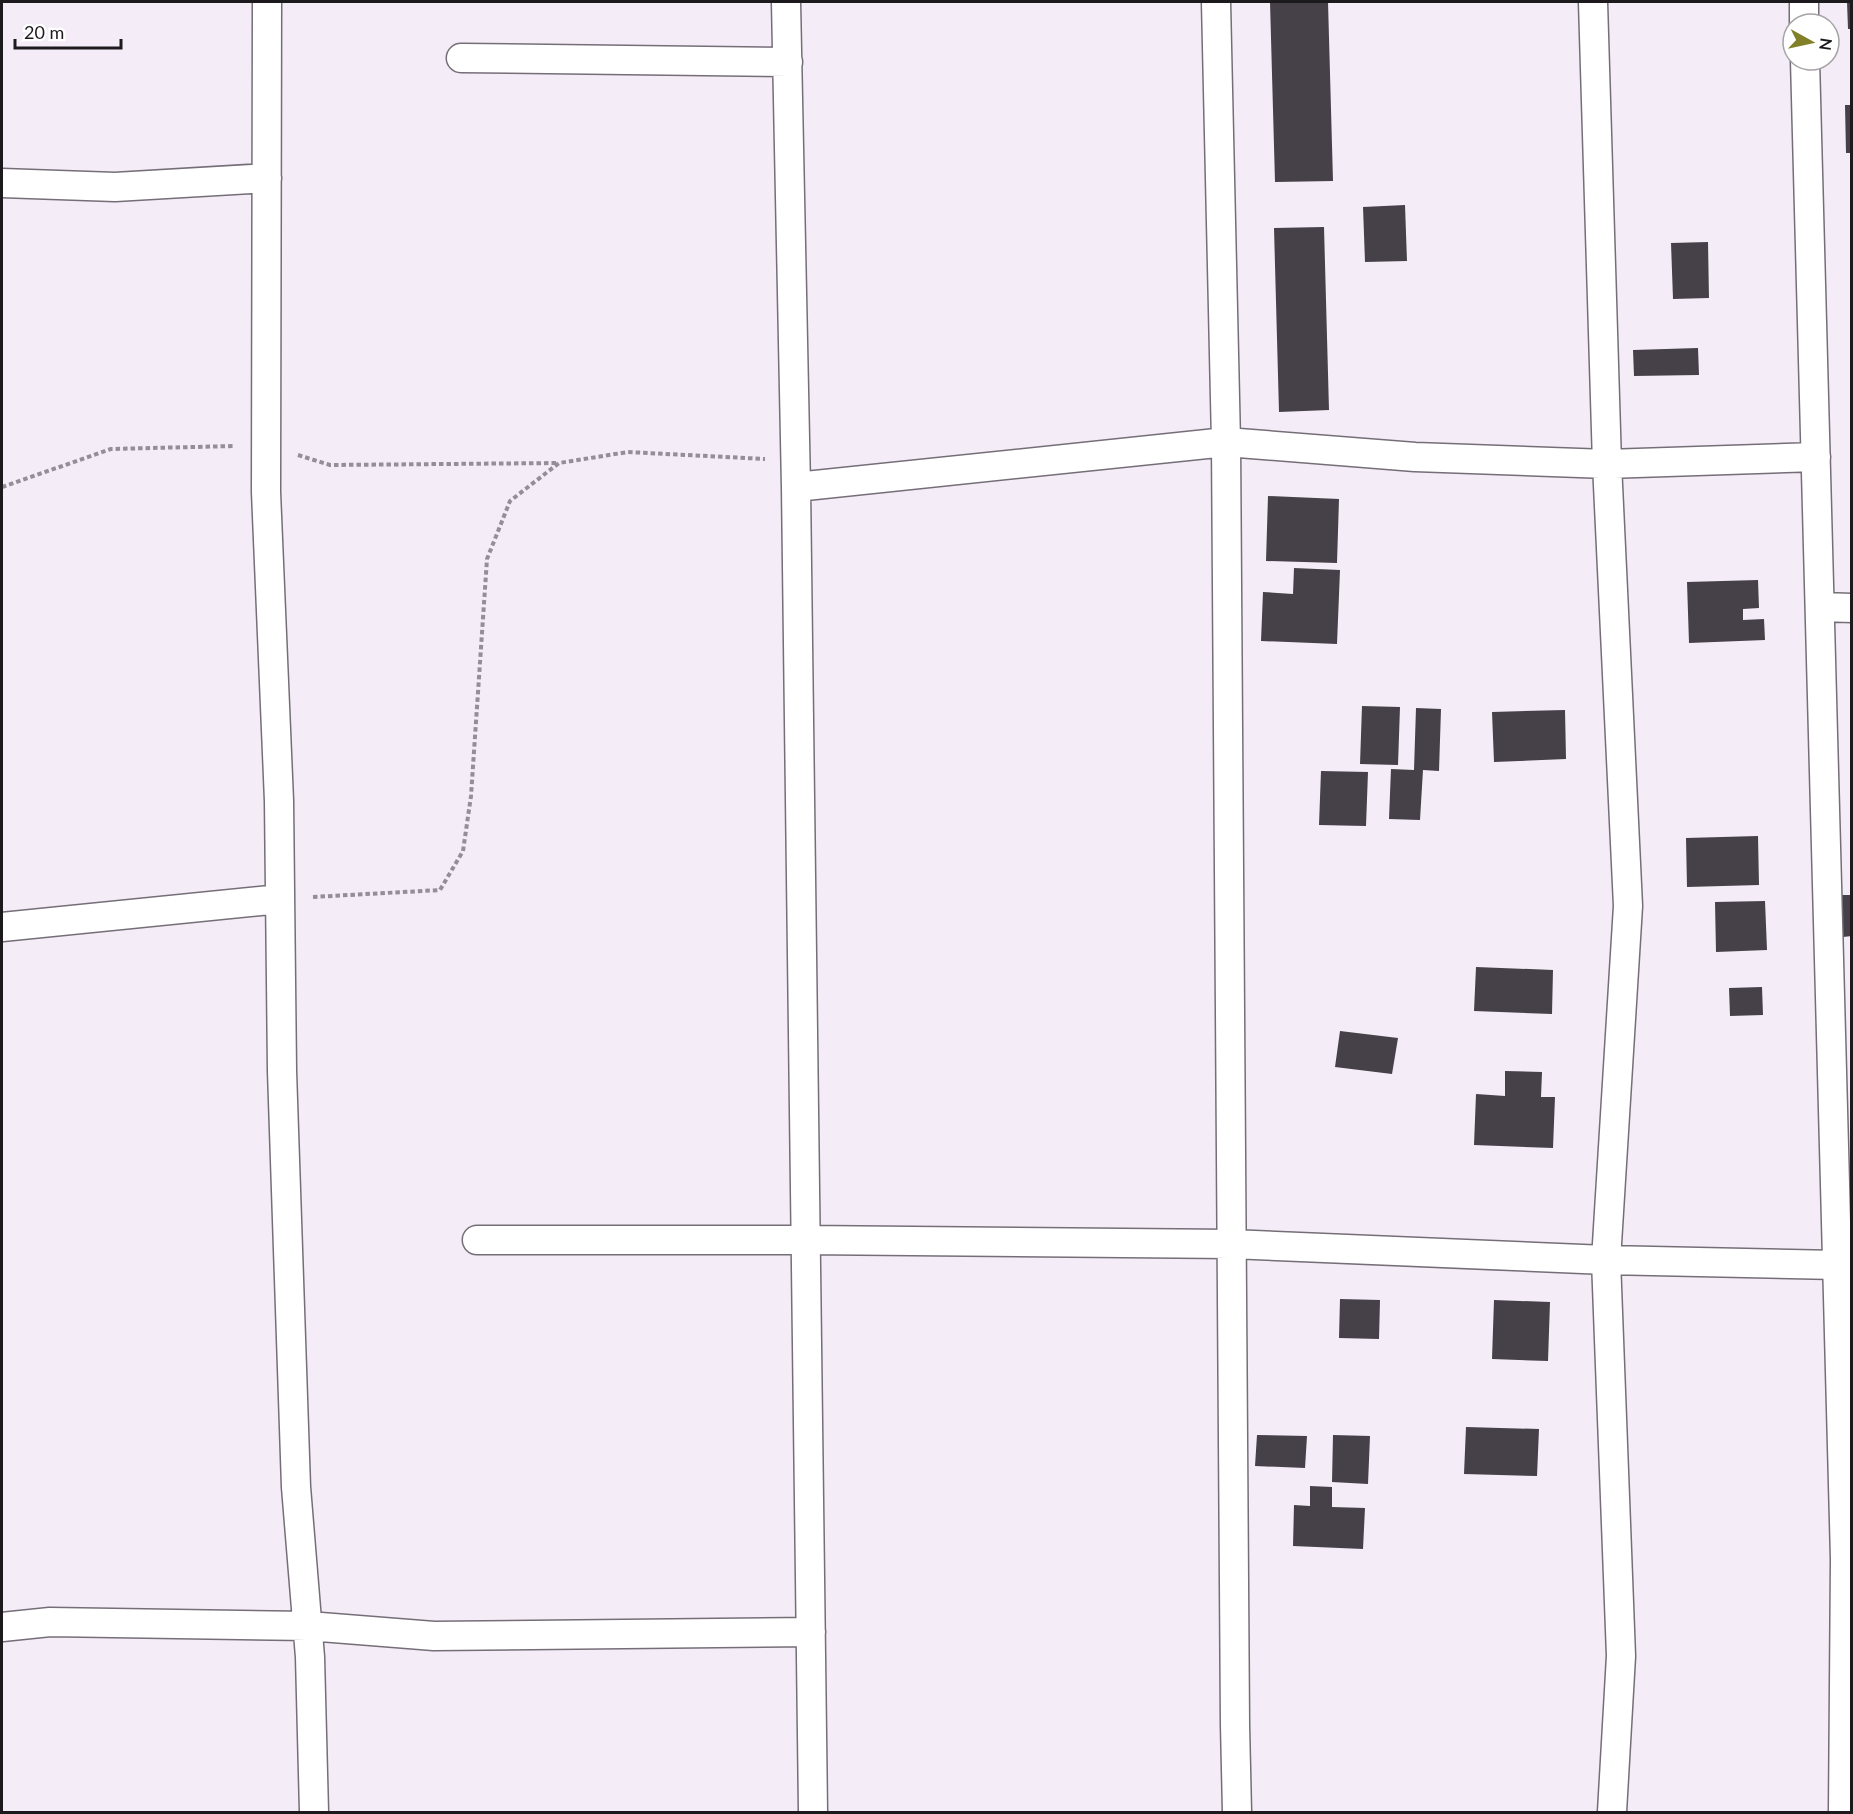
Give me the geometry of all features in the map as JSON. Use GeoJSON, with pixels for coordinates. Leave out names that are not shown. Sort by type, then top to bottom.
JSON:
{"type":"FeatureCollection","features":[{"type":"Feature","properties":{"kind":"street"},"geometry":{"type":"LineString","coordinates":[[267,2],[266,492],[279,801],[283,1083],[296,1487],[308,1626],[314,1812]]}},
{"type":"Feature","properties":{"kind":"street"},"geometry":{"type":"LineString","coordinates":[[786,2],[796,474],[813,1812]]}},
{"type":"Feature","properties":{"kind":"street"},"geometry":{"type":"LineString","coordinates":[[1216,2],[1226,442],[1237,1812]]}},
{"type":"Feature","properties":{"kind":"street"},"geometry":{"type":"LineString","coordinates":[[1593,2],[1607,464],[1628,906],[1606,1260],[1621,1656],[1612,1812]]}},
{"type":"Feature","properties":{"kind":"street"},"geometry":{"type":"LineString","coordinates":[[461,58],[788,62]]}},
{"type":"Feature","properties":{"kind":"street"},"geometry":{"type":"LineString","coordinates":[[1805,72],[1837,1265],[1848,1559],[1843,1812]]}},
{"type":"Feature","properties":{"kind":"street"},"geometry":{"type":"LineString","coordinates":[[2,183],[115,187],[267,178]]}},
{"type":"Feature","properties":{"kind":"street"},"geometry":{"type":"LineString","coordinates":[[796,474],[1226,442],[1415,457],[1607,464],[1816,457]]}},
{"type":"Feature","properties":{"kind":"street"},"geometry":{"type":"LineString","coordinates":[[1820,607],[1851,608]]}},
{"type":"Feature","properties":{"kind":"street"},"geometry":{"type":"LineString","coordinates":[[2,927],[280,899]]}},
{"type":"Feature","properties":{"kind":"street"},"geometry":{"type":"LineString","coordinates":[[477,1240],[1231,1244],[1606,1260],[1837,1265]]}},
{"type":"Feature","properties":{"kind":"street"},"geometry":{"type":"LineString","coordinates":[[2,1627],[50,1622],[308,1626],[434,1636],[811,1632]]}},
{"type":"Feature","properties":{"kind":"path"},"geometry":{"type":"LineString","coordinates":[[280,899],[440,890],[463,851],[471,796],[487,559],[510,501],[560,463],[628,452],[796,474]]}},
{"type":"Feature","properties":{"kind":"building"},"geometry":{"type":"Polygon","coordinates":[[[1270,2],[1328,2],[1333,181],[1275,182],[1270,2]]]}},
{"type":"Feature","properties":{"kind":"building"},"geometry":{"type":"Polygon","coordinates":[[[1847,2],[1852,2],[1852,29],[1848,29],[1847,2]]]}},
{"type":"Feature","properties":{"kind":"building"},"geometry":{"type":"Polygon","coordinates":[[[1845,105],[1852,105],[1852,153],[1846,153],[1845,105]]]}},
{"type":"Feature","properties":{"kind":"building"},"geometry":{"type":"Polygon","coordinates":[[[1405,205],[1407,261],[1365,262],[1363,207],[1405,205]]]}},
{"type":"Feature","properties":{"kind":"building"},"geometry":{"type":"Polygon","coordinates":[[[1324,227],[1329,410],[1279,412],[1274,228],[1324,227]]]}},
{"type":"Feature","properties":{"kind":"building"},"geometry":{"type":"Polygon","coordinates":[[[1708,242],[1709,298],[1673,299],[1671,243],[1708,242]]]}},
{"type":"Feature","properties":{"kind":"building"},"geometry":{"type":"Polygon","coordinates":[[[1698,348],[1699,375],[1634,376],[1633,350],[1698,348]]]}},
{"type":"Feature","properties":{"kind":"building"},"geometry":{"type":"Polygon","coordinates":[[[1268,496],[1339,499],[1337,563],[1266,561],[1268,496]]]}},
{"type":"Feature","properties":{"kind":"building"},"geometry":{"type":"Polygon","coordinates":[[[1294,568],[1340,570],[1337,644],[1261,641],[1263,592],[1293,594],[1294,568]]]}},
{"type":"Feature","properties":{"kind":"building"},"geometry":{"type":"Polygon","coordinates":[[[1758,580],[1759,608],[1743,609],[1743,620],[1764,619],[1765,640],[1689,643],[1687,582],[1758,580]]]}},
{"type":"Feature","properties":{"kind":"building"},"geometry":{"type":"Polygon","coordinates":[[[1362,706],[1400,707],[1398,765],[1360,764],[1362,706]]]}},
{"type":"Feature","properties":{"kind":"building"},"geometry":{"type":"Polygon","coordinates":[[[1416,708],[1441,709],[1439,771],[1423,770],[1420,820],[1389,819],[1391,769],[1414,770],[1416,708]]]}},
{"type":"Feature","properties":{"kind":"building"},"geometry":{"type":"Polygon","coordinates":[[[1565,710],[1566,759],[1494,762],[1492,712],[1565,710]]]}},
{"type":"Feature","properties":{"kind":"building"},"geometry":{"type":"Polygon","coordinates":[[[1321,771],[1368,772],[1366,826],[1319,825],[1321,771]]]}},
{"type":"Feature","properties":{"kind":"building"},"geometry":{"type":"Polygon","coordinates":[[[1758,836],[1759,885],[1687,887],[1686,838],[1758,836]]]}},
{"type":"Feature","properties":{"kind":"building"},"geometry":{"type":"Polygon","coordinates":[[[1842,895],[1852,895],[1852,936],[1843,937],[1842,895]]]}},
{"type":"Feature","properties":{"kind":"building"},"geometry":{"type":"Polygon","coordinates":[[[1765,901],[1767,950],[1716,952],[1715,902],[1765,901]]]}},
{"type":"Feature","properties":{"kind":"building"},"geometry":{"type":"Polygon","coordinates":[[[1476,967],[1553,970],[1552,1014],[1474,1011],[1476,967]]]}},
{"type":"Feature","properties":{"kind":"building"},"geometry":{"type":"Polygon","coordinates":[[[1762,987],[1763,1015],[1730,1016],[1729,988],[1762,987]]]}},
{"type":"Feature","properties":{"kind":"building"},"geometry":{"type":"Polygon","coordinates":[[[1340,1031],[1398,1038],[1392,1074],[1335,1067],[1340,1031]]]}},
{"type":"Feature","properties":{"kind":"building"},"geometry":{"type":"Polygon","coordinates":[[[1505,1071],[1542,1072],[1541,1097],[1555,1097],[1553,1148],[1474,1145],[1476,1094],[1505,1096],[1505,1071]]]}},
{"type":"Feature","properties":{"kind":"building"},"geometry":{"type":"Polygon","coordinates":[[[1340,1299],[1380,1300],[1379,1339],[1339,1338],[1340,1299]]]}},
{"type":"Feature","properties":{"kind":"building"},"geometry":{"type":"Polygon","coordinates":[[[1494,1300],[1550,1302],[1548,1361],[1492,1359],[1494,1300]]]}},
{"type":"Feature","properties":{"kind":"building"},"geometry":{"type":"Polygon","coordinates":[[[1466,1427],[1539,1429],[1537,1476],[1464,1474],[1466,1427]]]}},
{"type":"Feature","properties":{"kind":"building"},"geometry":{"type":"Polygon","coordinates":[[[1257,1435],[1307,1436],[1305,1468],[1255,1466],[1257,1435]]]}},
{"type":"Feature","properties":{"kind":"building"},"geometry":{"type":"Polygon","coordinates":[[[1333,1435],[1370,1436],[1368,1484],[1332,1482],[1333,1435]]]}},
{"type":"Feature","properties":{"kind":"building"},"geometry":{"type":"Polygon","coordinates":[[[1310,1486],[1332,1487],[1332,1507],[1365,1508],[1363,1549],[1293,1546],[1294,1505],[1310,1506],[1310,1486]]]}}]}
